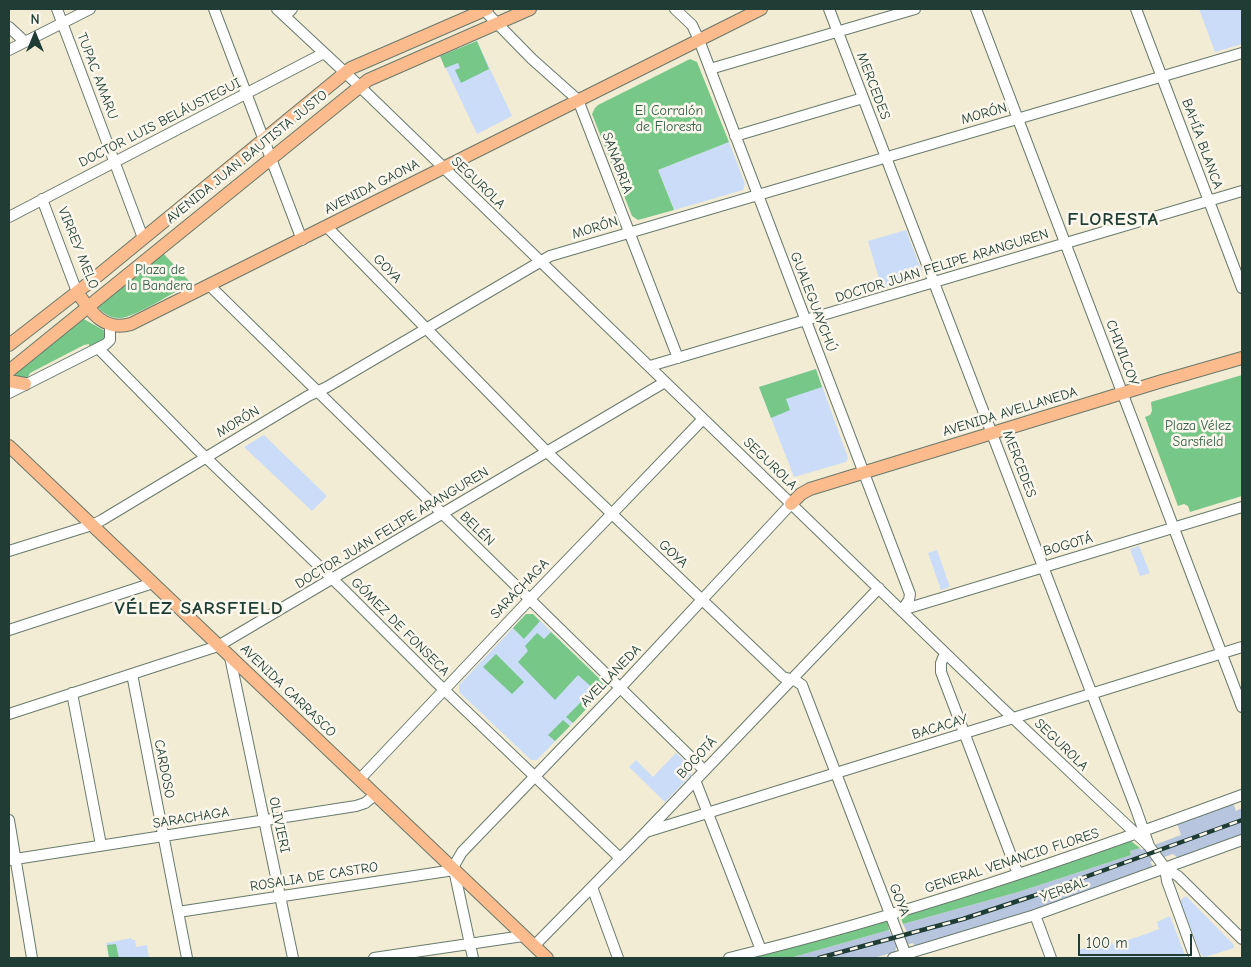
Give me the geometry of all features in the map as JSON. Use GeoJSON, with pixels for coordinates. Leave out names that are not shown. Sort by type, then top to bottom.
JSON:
{"type":"FeatureCollection","features":[{"type":"Feature","properties":{"kind":"main road","name":"AVENIDA JUAN BAUTISTA JUSTO"},"geometry":{"type":"LineString","coordinates":[[9,342],[77,292],[354,66],[485,9]]}},
{"type":"Feature","properties":{"kind":"main road","name":"AVENIDA JUAN BAUTISTA JUSTO"},"geometry":{"type":"LineString","coordinates":[[9,371],[359,86],[368,80],[530,9]]}},
{"type":"Feature","properties":{"kind":"main road","name":"AVENIDA GAONA"},"geometry":{"type":"LineString","coordinates":[[110,325],[121,326],[131,324],[210,286],[760,9]]}},
{"type":"Feature","properties":{"kind":"main road","name":"VIRREY MELO"},"geometry":{"type":"LineString","coordinates":[[77,292],[98,319],[110,325]]}},
{"type":"Feature","properties":{"kind":"main road","name":"AVENIDA AVELLANEDA"},"geometry":{"type":"LineString","coordinates":[[791,504],[810,488],[1242,358]]}},
{"type":"Feature","properties":{"kind":"main road"},"geometry":{"type":"LineString","coordinates":[[9,381],[25,384]]}},
{"type":"Feature","properties":{"kind":"main road","name":"AVENIDA CARRASCO"},"geometry":{"type":"LineString","coordinates":[[10,448],[547,958]]}},
{"type":"Feature","properties":{"kind":"street","name":"TUPAC AMARU"},"geometry":{"type":"LineString","coordinates":[[57,9],[144,238]]}},
{"type":"Feature","properties":{"kind":"street"},"geometry":{"type":"LineString","coordinates":[[9,50],[90,9]]}},
{"type":"Feature","properties":{"kind":"street"},"geometry":{"type":"LineString","coordinates":[[214,9],[302,240]]}},
{"type":"Feature","properties":{"kind":"street","name":"SANABRIA"},"geometry":{"type":"LineString","coordinates":[[485,9],[532,59],[578,100],[678,358]]}},
{"type":"Feature","properties":{"kind":"street","name":"GUALEGUAYCHÚ"},"geometry":{"type":"LineString","coordinates":[[674,9],[692,25],[699,40],[910,594],[909,600],[902,610]]}},
{"type":"Feature","properties":{"kind":"street","name":"MERCEDES"},"geometry":{"type":"LineString","coordinates":[[829,9],[1093,694],[1136,810],[1140,833],[1166,868]]}},
{"type":"Feature","properties":{"kind":"street"},"geometry":{"type":"LineString","coordinates":[[710,69],[914,9]]}},
{"type":"Feature","properties":{"kind":"street","name":"CHIVILCOY"},"geometry":{"type":"LineString","coordinates":[[976,9],[1242,707]]}},
{"type":"Feature","properties":{"kind":"street","name":"BAHÍA BLANCA"},"geometry":{"type":"LineString","coordinates":[[1136,9],[1242,288]]}},
{"type":"Feature","properties":{"kind":"street","name":"SEGUROLA"},"geometry":{"type":"LineString","coordinates":[[284,11],[324,53],[442,168],[650,366],[945,653],[1119,820],[1140,833]]}},
{"type":"Feature","properties":{"kind":"street"},"geometry":{"type":"LineString","coordinates":[[9,27],[25,42]]}},
{"type":"Feature","properties":{"kind":"street","name":"MORÓN"},"geometry":{"type":"LineString","coordinates":[[9,551],[92,525],[550,256],[1242,52]]}},
{"type":"Feature","properties":{"kind":"street","name":"DOCTOR LUIS BELÁUSTEGUI"},"geometry":{"type":"LineString","coordinates":[[9,217],[324,53]]}},
{"type":"Feature","properties":{"kind":"street"},"geometry":{"type":"LineString","coordinates":[[735,136],[863,98]]}},
{"type":"Feature","properties":{"kind":"street","name":"DOCTOR JUAN FELIPE ARANGUREN"},"geometry":{"type":"LineString","coordinates":[[650,366],[806,322],[1242,191]]}},
{"type":"Feature","properties":{"kind":"street","name":"VIRREY MELO"},"geometry":{"type":"LineString","coordinates":[[42,199],[77,292]]}},
{"type":"Feature","properties":{"kind":"street","name":"GOYA"},"geometry":{"type":"LineString","coordinates":[[327,227],[425,329],[611,515],[783,677],[800,683],[805,690],[906,956]]}},
{"type":"Feature","properties":{"kind":"street","name":"BELÉN"},"geometry":{"type":"LineString","coordinates":[[210,286],[704,770]]}},
{"type":"Feature","properties":{"kind":"street"},"geometry":{"type":"LineString","coordinates":[[9,393],[99,349],[110,340],[110,325]]}},
{"type":"Feature","properties":{"kind":"street","name":"GÓMEZ DE FONSECA"},"geometry":{"type":"LineString","coordinates":[[99,349],[206,457],[444,690],[620,858]]}},
{"type":"Feature","properties":{"kind":"street","name":"DOCTOR JUAN FELIPE ARANGUREN"},"geometry":{"type":"LineString","coordinates":[[9,714],[218,646],[665,382]]}},
{"type":"Feature","properties":{"kind":"street","name":"SARACHAGA"},"geometry":{"type":"LineString","coordinates":[[360,780],[703,419]]}},
{"type":"Feature","properties":{"kind":"street","name":"AVELLANEDA"},"geometry":{"type":"LineString","coordinates":[[454,870],[455,864],[462,852],[620,688],[791,504]]}},
{"type":"Feature","properties":{"kind":"street","name":"BOGOTÁ"},"geometry":{"type":"LineString","coordinates":[[902,610],[1242,507]]}},
{"type":"Feature","properties":{"kind":"street"},"geometry":{"type":"LineString","coordinates":[[9,630],[153,584]]}},
{"type":"Feature","properties":{"kind":"street","name":"BOGOTÁ"},"geometry":{"type":"LineString","coordinates":[[534,946],[646,832],[879,588]]}},
{"type":"Feature","properties":{"kind":"street","name":"BACACAY"},"geometry":{"type":"LineString","coordinates":[[646,832],[1242,647]]}},
{"type":"Feature","properties":{"kind":"street"},"geometry":{"type":"LineString","coordinates":[[945,653],[941,664],[941,672],[1018,874]]}},
{"type":"Feature","properties":{"kind":"street","name":"OLIVIERI"},"geometry":{"type":"LineString","coordinates":[[230,656],[293,958]]}},
{"type":"Feature","properties":{"kind":"street","name":"CARDOSO"},"geometry":{"type":"LineString","coordinates":[[132,674],[186,958]]}},
{"type":"Feature","properties":{"kind":"street"},"geometry":{"type":"LineString","coordinates":[[239,698],[241,688],[245,683],[258,683]]}},
{"type":"Feature","properties":{"kind":"street"},"geometry":{"type":"LineString","coordinates":[[72,693],[102,845]]}},
{"type":"Feature","properties":{"kind":"street"},"geometry":{"type":"LineString","coordinates":[[696,780],[761,950]]}},
{"type":"Feature","properties":{"kind":"street","name":"SARACHAGA"},"geometry":{"type":"LineString","coordinates":[[12,860],[356,806],[365,803],[375,795]]}},
{"type":"Feature","properties":{"kind":"street","name":"GENERAL VENANCIO FLORES"},"geometry":{"type":"LineString","coordinates":[[729,958],[890,914],[1018,874],[1140,833],[1242,795]]}},
{"type":"Feature","properties":{"kind":"street"},"geometry":{"type":"LineString","coordinates":[[1119,820],[1130,818],[1136,810]]}},
{"type":"Feature","properties":{"kind":"street"},"geometry":{"type":"LineString","coordinates":[[9,820],[12,860],[32,958]]}},
{"type":"Feature","properties":{"kind":"street","name":"YERBAL"},"geometry":{"type":"LineString","coordinates":[[893,958],[906,956],[1035,915],[1242,840]]}},
{"type":"Feature","properties":{"kind":"street"},"geometry":{"type":"LineString","coordinates":[[1166,868],[1193,890],[1242,939]]}},
{"type":"Feature","properties":{"kind":"street"},"geometry":{"type":"LineString","coordinates":[[1166,868],[1166,881],[1195,958]]}},
{"type":"Feature","properties":{"kind":"street"},"geometry":{"type":"LineString","coordinates":[[454,870],[473,958]]}},
{"type":"Feature","properties":{"kind":"street","name":"ROSALIA DE CASTRO"},"geometry":{"type":"LineString","coordinates":[[178,912],[454,870]]}},
{"type":"Feature","properties":{"kind":"street"},"geometry":{"type":"LineString","coordinates":[[592,887],[618,958]]}},
{"type":"Feature","properties":{"kind":"street"},"geometry":{"type":"LineString","coordinates":[[1173,900],[1181,890],[1187,888],[1193,890]]}},
{"type":"Feature","properties":{"kind":"street"},"geometry":{"type":"LineString","coordinates":[[1035,915],[1051,958]]}},
{"type":"Feature","properties":{"kind":"street"},"geometry":{"type":"LineString","coordinates":[[374,958],[523,936]]}},
{"type":"Feature","properties":{"kind":"shaded area"},"geometry":{"type":"Polygon","coordinates":[[[1199,9],[1241,9],[1242,44],[1215,52],[1199,9]]]}},
{"type":"Feature","properties":{"kind":"shaded area"},"geometry":{"type":"Polygon","coordinates":[[[477,41],[512,116],[477,134],[440,56],[477,41]]]}},
{"type":"Feature","properties":{"kind":"shaded area"},"geometry":{"type":"Polygon","coordinates":[[[729,142],[745,184],[743,190],[674,210],[658,170],[729,142]]]}},
{"type":"Feature","properties":{"kind":"shaded area"},"geometry":{"type":"Polygon","coordinates":[[[906,230],[922,272],[919,278],[882,289],[868,241],[906,230]]]}},
{"type":"Feature","properties":{"kind":"shaded area"},"geometry":{"type":"Polygon","coordinates":[[[816,369],[848,458],[846,462],[794,477],[759,387],[816,369]]]}},
{"type":"Feature","properties":{"kind":"shaded area"},"geometry":{"type":"Polygon","coordinates":[[[264,435],[327,496],[312,511],[244,447],[264,435]]]}},
{"type":"Feature","properties":{"kind":"shaded area"},"geometry":{"type":"Polygon","coordinates":[[[1139,546],[1150,573],[1140,576],[1130,549],[1139,546]]]}},
{"type":"Feature","properties":{"kind":"shaded area"},"geometry":{"type":"Polygon","coordinates":[[[937,550],[950,587],[941,590],[928,553],[937,550]]]}},
{"type":"Feature","properties":{"kind":"shaded area"},"geometry":{"type":"Polygon","coordinates":[[[526,614],[533,614],[604,683],[604,690],[537,760],[531,760],[459,692],[459,685],[526,614]]]}},
{"type":"Feature","properties":{"kind":"shaded area"},"geometry":{"type":"Polygon","coordinates":[[[676,753],[692,768],[691,775],[665,802],[629,767],[636,760],[653,777],[676,753]]]}},
{"type":"Feature","properties":{"kind":"shaded area"},"geometry":{"type":"Polygon","coordinates":[[[1233,803],[1236,811],[1242,808],[1242,835],[1178,858],[1173,854],[1150,862],[1154,868],[1025,914],[915,946],[913,943],[896,948],[895,952],[873,958],[790,958],[889,930],[892,937],[907,932],[903,924],[1018,892],[1131,855],[1130,851],[1140,848],[1141,850],[1181,835],[1177,823],[1233,803]]]}},
{"type":"Feature","properties":{"kind":"shaded area"},"geometry":{"type":"Polygon","coordinates":[[[1186,896],[1234,945],[1234,948],[1205,957],[1201,955],[1180,901],[1186,896]]]}},
{"type":"Feature","properties":{"kind":"shaded area"},"geometry":{"type":"Polygon","coordinates":[[[1170,916],[1185,958],[1081,958],[1078,950],[1111,940],[1113,945],[1146,934],[1159,929],[1157,922],[1170,916]]]}},
{"type":"Feature","properties":{"kind":"shaded area"},"geometry":{"type":"Polygon","coordinates":[[[132,938],[132,940],[135,940],[136,947],[147,945],[149,958],[109,958],[106,943],[132,938]]]}},
{"type":"Feature","properties":{"kind":"green space"},"geometry":{"type":"Polygon","coordinates":[[[477,41],[489,69],[461,83],[455,70],[460,68],[458,63],[445,68],[440,56],[477,41]]]}},
{"type":"Feature","properties":{"kind":"green space","name":"El Corralón de Floresta"},"geometry":{"type":"Polygon","coordinates":[[[690,59],[697,62],[729,142],[658,170],[674,210],[638,220],[632,216],[592,114],[598,105],[690,59]]]}},
{"type":"Feature","properties":{"kind":"green space","name":"Plaza de la Bandera"},"geometry":{"type":"Polygon","coordinates":[[[162,252],[191,283],[127,317],[117,318],[111,316],[97,306],[162,252]]]}},
{"type":"Feature","properties":{"kind":"green space"},"geometry":{"type":"Polygon","coordinates":[[[82,318],[105,331],[107,338],[89,348],[89,344],[84,345],[30,373],[23,380],[9,376],[82,318]]]}},
{"type":"Feature","properties":{"kind":"green space"},"geometry":{"type":"Polygon","coordinates":[[[816,369],[822,387],[786,399],[790,410],[771,418],[759,387],[816,369]]]}},
{"type":"Feature","properties":{"kind":"green space","name":"Plaza Vélez Sarsfield"},"geometry":{"type":"Polygon","coordinates":[[[1242,375],[1242,496],[1190,512],[1188,506],[1184,504],[1178,506],[1145,417],[1150,415],[1152,411],[1151,402],[1242,375]]]}},
{"type":"Feature","properties":{"kind":"green space"},"geometry":{"type":"Polygon","coordinates":[[[526,614],[533,614],[540,621],[524,639],[513,628],[526,614]]]}},
{"type":"Feature","properties":{"kind":"green space"},"geometry":{"type":"Polygon","coordinates":[[[551,632],[604,683],[604,690],[573,723],[566,717],[594,689],[578,675],[555,700],[518,662],[528,651],[525,646],[537,633],[544,639],[551,632]]]}},
{"type":"Feature","properties":{"kind":"green space"},"geometry":{"type":"Polygon","coordinates":[[[496,654],[524,682],[512,694],[483,667],[496,654]]]}},
{"type":"Feature","properties":{"kind":"green space"},"geometry":{"type":"Polygon","coordinates":[[[563,720],[570,726],[555,741],[548,735],[563,720]]]}},
{"type":"Feature","properties":{"kind":"green space"},"geometry":{"type":"Polygon","coordinates":[[[1131,841],[1140,848],[1130,851],[1131,855],[1018,892],[903,924],[900,916],[1131,841]]]}},
{"type":"Feature","properties":{"kind":"green space"},"geometry":{"type":"Polygon","coordinates":[[[885,920],[889,930],[790,958],[742,958],[885,920]]]}},
{"type":"Feature","properties":{"kind":"green space"},"geometry":{"type":"Polygon","coordinates":[[[116,944],[119,958],[109,958],[107,945],[116,944]]]}},
{"type":"Feature","properties":{"kind":"railway"},"geometry":{"type":"LineString","coordinates":[[819,958],[963,919],[1033,896],[1242,820]]}},
{"type":"Feature","properties":{"kind":"district","name":"FLORESTA"},"geometry":{"type":"Point","coordinates":[1113,220]}},
{"type":"Feature","properties":{"kind":"district","name":"VÉLEZ SARSFIELD"},"geometry":{"type":"Point","coordinates":[199,609]}}]}
